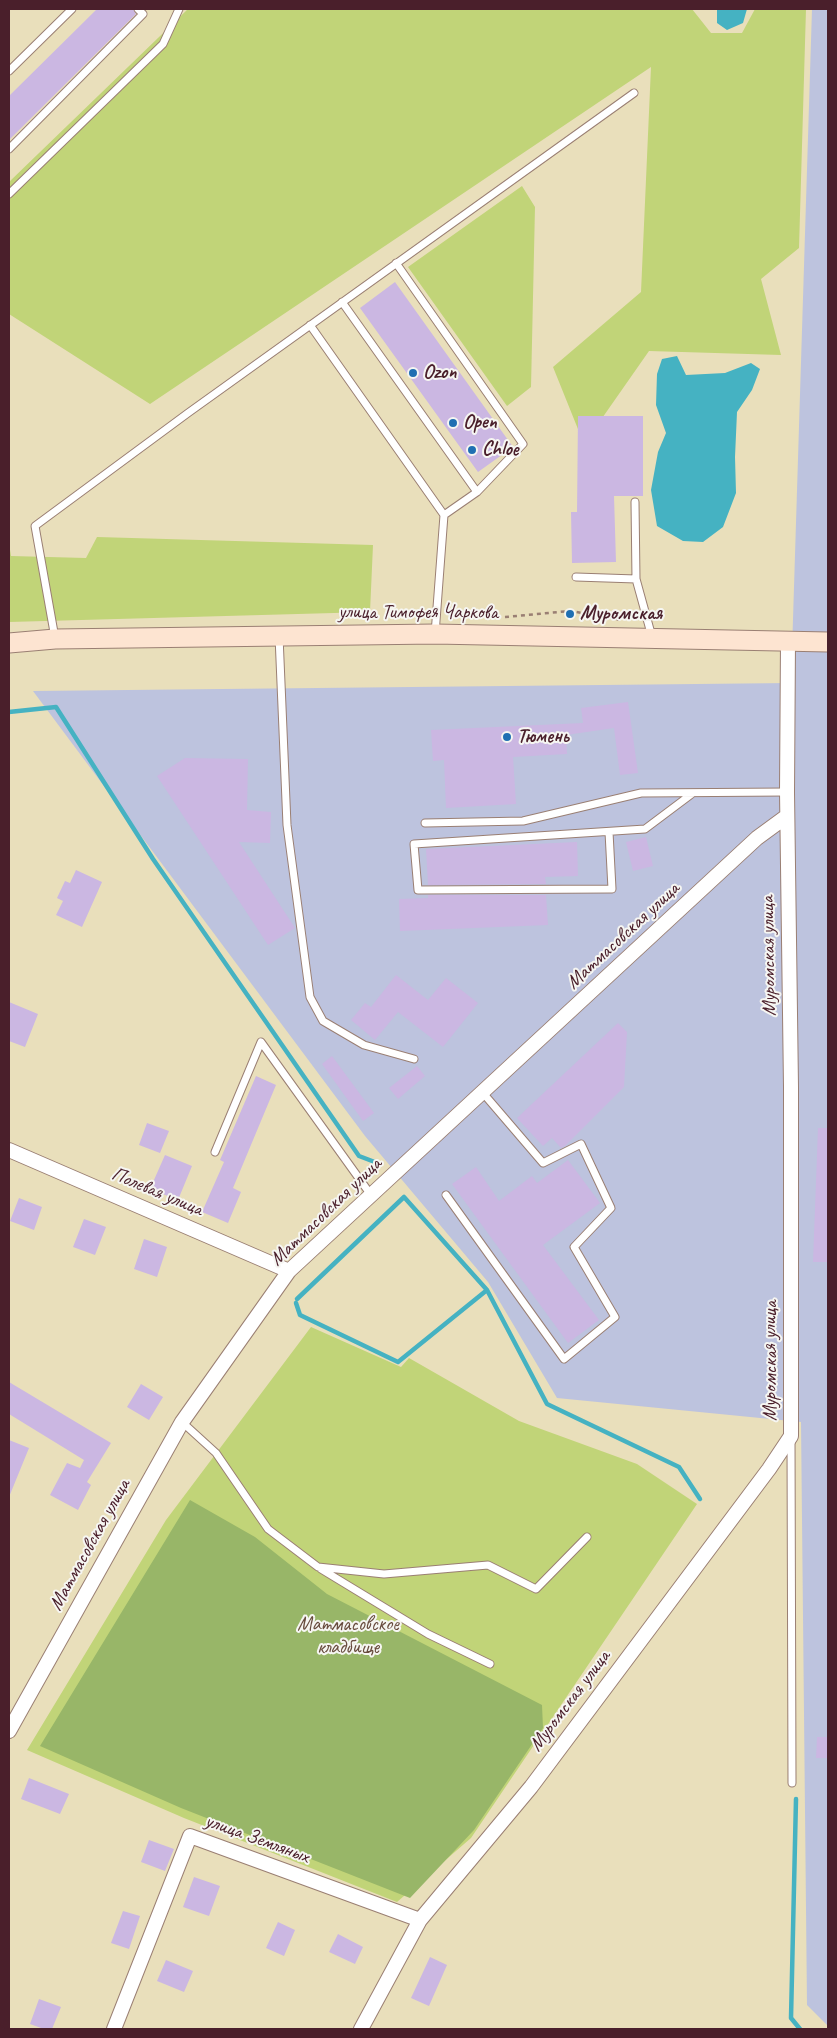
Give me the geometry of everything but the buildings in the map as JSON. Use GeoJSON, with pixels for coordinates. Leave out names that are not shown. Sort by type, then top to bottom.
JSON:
{"type":"FeatureCollection","features":[{"type":"Feature","properties":{"kind":"main road","name":"улица Тимофея Чаркова"},"geometry":{"type":"LineString","coordinates":[[9,643],[55,639],[434,634],[653,640],[828,642]]}},
{"type":"Feature","properties":{"kind":"street","name":"Муромская улица"},"geometry":{"type":"LineString","coordinates":[[361,2029],[420,1920],[530,1788],[742,1506],[791,1436],[791,1087],[787,816],[788,641]]}},
{"type":"Feature","properties":{"kind":"street","name":"Матмасовская улица"},"geometry":{"type":"LineString","coordinates":[[9,1731],[182,1422],[289,1271],[757,838],[787,816]]}},
{"type":"Feature","properties":{"kind":"street","name":"Полевая улица"},"geometry":{"type":"LineString","coordinates":[[9,1150],[289,1271]]}},
{"type":"Feature","properties":{"kind":"street","name":"улица Земляных"},"geometry":{"type":"LineString","coordinates":[[114,2029],[190,1836],[420,1920]]}},
{"type":"Feature","properties":{"kind":"lane"},"geometry":{"type":"LineString","coordinates":[[9,71],[72,9]]}},
{"type":"Feature","properties":{"kind":"lane"},"geometry":{"type":"LineString","coordinates":[[9,149],[143,14],[138,9]]}},
{"type":"Feature","properties":{"kind":"lane"},"geometry":{"type":"LineString","coordinates":[[9,194],[163,44],[179,9]]}},
{"type":"Feature","properties":{"kind":"lane"},"geometry":{"type":"LineString","coordinates":[[55,639],[35,526],[310,325],[634,93]]}},
{"type":"Feature","properties":{"kind":"lane"},"geometry":{"type":"LineString","coordinates":[[396,263],[523,444],[477,492],[444,515]]}},
{"type":"Feature","properties":{"kind":"lane"},"geometry":{"type":"LineString","coordinates":[[342,302],[477,492]]}},
{"type":"Feature","properties":{"kind":"lane"},"geometry":{"type":"LineString","coordinates":[[310,325],[444,515],[434,634]]}},
{"type":"Feature","properties":{"kind":"lane"},"geometry":{"type":"LineString","coordinates":[[635,502],[636,579],[653,640]]}},
{"type":"Feature","properties":{"kind":"lane"},"geometry":{"type":"LineString","coordinates":[[576,577],[636,579]]}},
{"type":"Feature","properties":{"kind":"lane"},"geometry":{"type":"LineString","coordinates":[[279,636],[287,825],[310,997],[323,1021],[364,1045],[414,1059]]}},
{"type":"Feature","properties":{"kind":"lane"},"geometry":{"type":"LineString","coordinates":[[425,824],[523,822],[641,793],[787,792]]}},
{"type":"Feature","properties":{"kind":"lane"},"geometry":{"type":"LineString","coordinates":[[609,832],[612,889],[418,890],[414,844],[646,829],[693,793]]}},
{"type":"Feature","properties":{"kind":"lane"},"geometry":{"type":"LineString","coordinates":[[215,1152],[261,1042],[371,1195]]}},
{"type":"Feature","properties":{"kind":"lane"},"geometry":{"type":"LineString","coordinates":[[446,1194],[564,1360],[615,1317],[574,1246],[611,1208],[581,1144],[543,1163],[483,1093]]}},
{"type":"Feature","properties":{"kind":"lane"},"geometry":{"type":"LineString","coordinates":[[182,1422],[216,1453],[268,1529],[318,1568],[428,1634],[490,1664]]}},
{"type":"Feature","properties":{"kind":"lane"},"geometry":{"type":"LineString","coordinates":[[791,1436],[792,1783]]}},
{"type":"Feature","properties":{"kind":"lane"},"geometry":{"type":"LineString","coordinates":[[318,1568],[384,1574],[488,1565],[536,1589],[587,1537]]}},
{"type":"Feature","properties":{"kind":"shaded area"},"geometry":{"type":"Polygon","coordinates":[[[812,9],[828,9],[828,2026],[807,2005],[801,1422],[557,1398],[488,1282],[365,1136],[33,691],[791,683],[812,9]]]}},
{"type":"Feature","properties":{"kind":"green space"},"geometry":{"type":"Polygon","coordinates":[[[188,9],[692,9],[711,33],[742,33],[755,9],[806,9],[799,248],[761,279],[781,355],[649,351],[584,444],[553,367],[641,292],[651,67],[150,404],[9,314],[9,182],[188,9]]]}},
{"type":"Feature","properties":{"kind":"green space"},"geometry":{"type":"Polygon","coordinates":[[[522,186],[535,207],[531,387],[507,406],[408,267],[522,186]]]}},
{"type":"Feature","properties":{"kind":"green space"},"geometry":{"type":"Polygon","coordinates":[[[97,537],[373,545],[370,612],[9,622],[9,543],[11,556],[86,558],[97,537]]]}},
{"type":"Feature","properties":{"kind":"green space","name":"Матмасовское кладбище"},"geometry":{"type":"Polygon","coordinates":[[[311,1327],[401,1367],[409,1358],[519,1421],[637,1464],[697,1504],[471,1838],[397,1902],[184,1818],[27,1750],[166,1520],[311,1327]]]}},
{"type":"Feature","properties":{"kind":"green space"},"geometry":{"type":"Polygon","coordinates":[[[190,1500],[255,1537],[327,1594],[542,1705],[543,1728],[474,1830],[410,1898],[181,1808],[40,1746],[190,1500]]]}},
{"type":"Feature","properties":{"kind":"water"},"geometry":{"type":"Polygon","coordinates":[[[717,9],[747,9],[743,23],[727,30],[717,23],[717,9]]]}},
{"type":"Feature","properties":{"kind":"water"},"geometry":{"type":"Polygon","coordinates":[[[677,356],[686,375],[725,373],[751,363],[760,369],[752,390],[737,412],[736,493],[723,527],[703,542],[683,541],[657,526],[651,490],[658,452],[666,433],[656,405],[657,374],[662,359],[677,356]]]}},
{"type":"Feature","properties":{"kind":"waterway"},"geometry":{"type":"LineString","coordinates":[[9,712],[56,707],[153,859],[359,1156],[380,1164]]}},
{"type":"Feature","properties":{"kind":"waterway"},"geometry":{"type":"LineString","coordinates":[[297,1299],[404,1197],[487,1290],[547,1404],[679,1467],[700,1499]]}},
{"type":"Feature","properties":{"kind":"waterway"},"geometry":{"type":"LineString","coordinates":[[296,1303],[300,1315],[398,1362],[487,1290]]}},
{"type":"Feature","properties":{"kind":"waterway"},"geometry":{"type":"LineString","coordinates":[[796,1799],[791,2018],[800,2029]]}},
{"type":"Feature","properties":{"kind":"place","name":"Ozon"},"geometry":{"type":"Point","coordinates":[413,373]}},
{"type":"Feature","properties":{"kind":"place","name":"Open"},"geometry":{"type":"Point","coordinates":[453,423]}},
{"type":"Feature","properties":{"kind":"place","name":"Chloe"},"geometry":{"type":"Point","coordinates":[472,450]}},
{"type":"Feature","properties":{"kind":"place","name":"Муромская"},"geometry":{"type":"Point","coordinates":[570,614]}},
{"type":"Feature","properties":{"kind":"place","name":"Тюмень"},"geometry":{"type":"Point","coordinates":[507,737]}}]}
